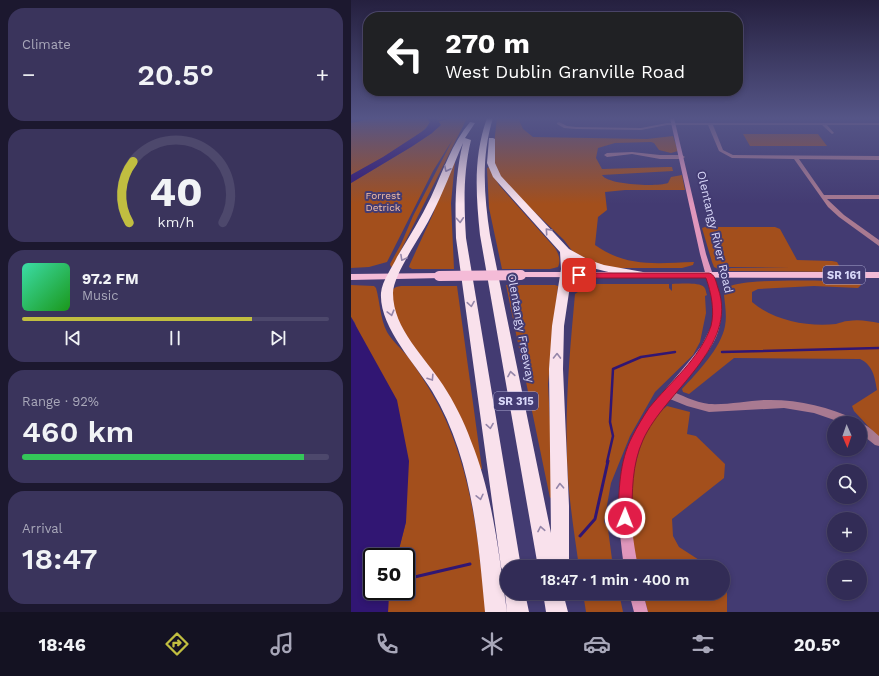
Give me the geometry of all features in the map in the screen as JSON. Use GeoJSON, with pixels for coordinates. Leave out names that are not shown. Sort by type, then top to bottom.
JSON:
{"type":"FeatureCollection","features":[{"type":"Feature","properties":{"kind":"highway"},"geometry":{"type":"LineString","coordinates":[[457,147],[426,216],[393,276],[387,291],[393,320],[441,393],[470,458],[485,519],[496,612]]}},
{"type":"Feature","properties":{"kind":"highway","name":"SR 315"},"geometry":{"type":"LineString","coordinates":[[465,147],[460,176],[458,200],[461,238],[510,560]]}},
{"type":"Feature","properties":{"kind":"highway","name":"Olentangy Freeway"},"geometry":{"type":"LineString","coordinates":[[483,147],[480,198],[485,235],[547,560]]}},
{"type":"Feature","properties":{"kind":"highway"},"geometry":{"type":"LineString","coordinates":[[491,147],[491,163],[497,177],[565,251],[593,266],[643,275]]}},
{"type":"Feature","properties":{"kind":"highway"},"geometry":{"type":"LineString","coordinates":[[559,560],[561,498],[556,418],[558,334],[567,258],[565,251]]}},
{"type":"Feature","properties":{"kind":"highway"},"geometry":{"type":"LineString","coordinates":[[516,600],[518,612]]}},
{"type":"Feature","properties":{"kind":"highway"},"geometry":{"type":"LineString","coordinates":[[555,600],[558,612]]}},
{"type":"Feature","properties":{"kind":"highway"},"geometry":{"type":"LineString","coordinates":[[558,612],[559,600]]}},
{"type":"Feature","properties":{"kind":"main road","name":"Olentangy River Road"},"geometry":{"type":"LineString","coordinates":[[630,560],[625,529],[626,484],[629,464],[637,439],[653,412],[700,356],[710,340],[716,324],[717,309],[715,290],[709,276],[679,147]]}},
{"type":"Feature","properties":{"kind":"main road","name":"SR 161"},"geometry":{"type":"LineString","coordinates":[[351,276],[879,275]]}},
{"type":"Feature","properties":{"kind":"main road"},"geometry":{"type":"LineString","coordinates":[[638,600],[641,612]]}},
{"type":"Feature","properties":{"kind":"street"},"geometry":{"type":"LineString","coordinates":[[719,147],[720,149],[729,155],[744,157],[879,158]]}},
{"type":"Feature","properties":{"kind":"street"},"geometry":{"type":"LineString","coordinates":[[607,155],[632,153],[660,157],[682,157]]}},
{"type":"Feature","properties":{"kind":"street"},"geometry":{"type":"LineString","coordinates":[[795,158],[830,206],[847,220],[872,236],[879,244]]}},
{"type":"Feature","properties":{"kind":"street"},"geometry":{"type":"LineString","coordinates":[[824,197],[879,197]]}},
{"type":"Feature","properties":{"kind":"street"},"geometry":{"type":"LineString","coordinates":[[668,394],[694,405],[714,408],[772,404],[816,408],[839,416]]}},
{"type":"Feature","properties":{"kind":"street"},"geometry":{"type":"LineString","coordinates":[[867,433],[879,442]]}},
{"type":"Feature","properties":{"kind":"green space"},"geometry":{"type":"Polygon","coordinates":[[[351,147],[401,147],[381,158],[351,175],[351,147]]]}},
{"type":"Feature","properties":{"kind":"green space","name":"Forrest Detrick"},"geometry":{"type":"Polygon","coordinates":[[[411,147],[448,147],[433,171],[387,262],[369,267],[351,268],[351,183],[411,147]]]}},
{"type":"Feature","properties":{"kind":"green space","name":"Forrest Detrick"},"geometry":{"type":"Polygon","coordinates":[[[449,147],[453,147],[393,266],[391,267],[390,264],[401,244],[413,216],[449,147]]]}},
{"type":"Feature","properties":{"kind":"green space"},"geometry":{"type":"Polygon","coordinates":[[[494,147],[603,147],[598,148],[596,158],[602,169],[672,167],[673,171],[602,175],[613,181],[623,183],[654,185],[668,183],[671,177],[682,175],[685,190],[625,190],[605,192],[607,210],[598,217],[595,245],[619,258],[631,261],[655,263],[694,262],[693,265],[682,268],[616,268],[598,265],[573,252],[564,240],[505,184],[494,164],[494,147]]]}},
{"type":"Feature","properties":{"kind":"green space"},"geometry":{"type":"Polygon","coordinates":[[[657,147],[677,147],[678,151],[671,153],[659,150],[657,147]]]}},
{"type":"Feature","properties":{"kind":"green space"},"geometry":{"type":"Polygon","coordinates":[[[452,162],[455,162],[451,203],[454,269],[412,269],[409,267],[410,264],[433,214],[452,162]]]}},
{"type":"Feature","properties":{"kind":"green space"},"geometry":{"type":"Polygon","coordinates":[[[489,167],[499,185],[555,248],[559,258],[558,267],[550,269],[502,269],[489,208],[487,168],[489,167]]]}},
{"type":"Feature","properties":{"kind":"green space"},"geometry":{"type":"Polygon","coordinates":[[[775,227],[780,229],[797,260],[837,262],[843,272],[726,271],[726,269],[731,268],[790,267],[725,267],[722,271],[714,267],[712,262],[702,228],[775,227]]]}},
{"type":"Feature","properties":{"kind":"green space"},"geometry":{"type":"Polygon","coordinates":[[[847,281],[858,282],[861,285],[858,288],[814,286],[758,289],[752,292],[752,302],[770,314],[803,323],[825,325],[856,320],[879,323],[879,438],[867,425],[867,416],[859,416],[852,406],[877,390],[871,368],[860,359],[734,358],[689,394],[683,392],[682,389],[708,360],[723,334],[726,318],[724,295],[729,287],[750,282],[847,281]]]}},
{"type":"Feature","properties":{"kind":"green space"},"geometry":{"type":"Polygon","coordinates":[[[669,284],[669,288],[672,291],[672,284],[698,284],[704,287],[707,295],[705,296],[706,313],[700,342],[693,355],[655,392],[630,436],[611,483],[604,522],[608,529],[612,560],[578,560],[571,513],[568,472],[567,417],[571,335],[575,294],[588,285],[669,284]]]}},
{"type":"Feature","properties":{"kind":"green space"},"geometry":{"type":"Polygon","coordinates":[[[351,285],[374,286],[376,288],[383,321],[387,332],[417,369],[439,406],[461,460],[473,510],[486,612],[388,612],[389,600],[415,600],[415,548],[399,548],[406,522],[355,323],[351,317],[351,285]]]}},
{"type":"Feature","properties":{"kind":"green space"},"geometry":{"type":"Polygon","coordinates":[[[506,285],[558,286],[548,384],[554,496],[550,498],[506,285]]]}},
{"type":"Feature","properties":{"kind":"green space"},"geometry":{"type":"Polygon","coordinates":[[[401,286],[457,286],[482,469],[478,470],[401,330],[394,313],[392,290],[401,286]]]}},
{"type":"Feature","properties":{"kind":"green space"},"geometry":{"type":"Polygon","coordinates":[[[667,406],[690,412],[687,434],[696,436],[725,464],[724,478],[672,519],[673,536],[679,547],[699,560],[636,560],[630,521],[633,475],[642,443],[648,429],[657,416],[667,406]]]}},
{"type":"Feature","properties":{"kind":"green space"},"geometry":{"type":"Polygon","coordinates":[[[584,600],[620,600],[623,612],[586,612],[584,600]]]}},
{"type":"Feature","properties":{"kind":"green space"},"geometry":{"type":"Polygon","coordinates":[[[645,600],[727,600],[727,612],[648,612],[645,600]]]}},
{"type":"Feature","properties":{"kind":"shaded area"},"geometry":{"type":"Polygon","coordinates":[[[399,147],[412,147],[351,183],[351,175],[399,147]]]}},
{"type":"Feature","properties":{"kind":"shaded area"},"geometry":{"type":"Polygon","coordinates":[[[351,317],[397,400],[409,461],[406,522],[399,548],[363,548],[363,600],[389,600],[388,612],[351,612],[351,317]]]}},
{"type":"Feature","properties":{"kind":"waterway"},"geometry":{"type":"LineString","coordinates":[[722,352],[879,348]]}},
{"type":"Feature","properties":{"kind":"waterway"},"geometry":{"type":"LineString","coordinates":[[607,462],[613,436],[610,422],[613,369],[641,357],[675,352]]}},
{"type":"Feature","properties":{"kind":"waterway"},"geometry":{"type":"LineString","coordinates":[[580,536],[595,519],[608,461]]}},
{"type":"Feature","properties":{"kind":"waterway"},"geometry":{"type":"LineString","coordinates":[[415,577],[470,564]]}},
{"type":"Feature","properties":{"kind":"route"},"geometry":{"type":"LineString","coordinates":[[579,275],[709,276],[715,290],[717,309],[716,324],[710,340],[700,356],[653,412],[637,439],[629,464],[626,484],[625,518]]}}]}
